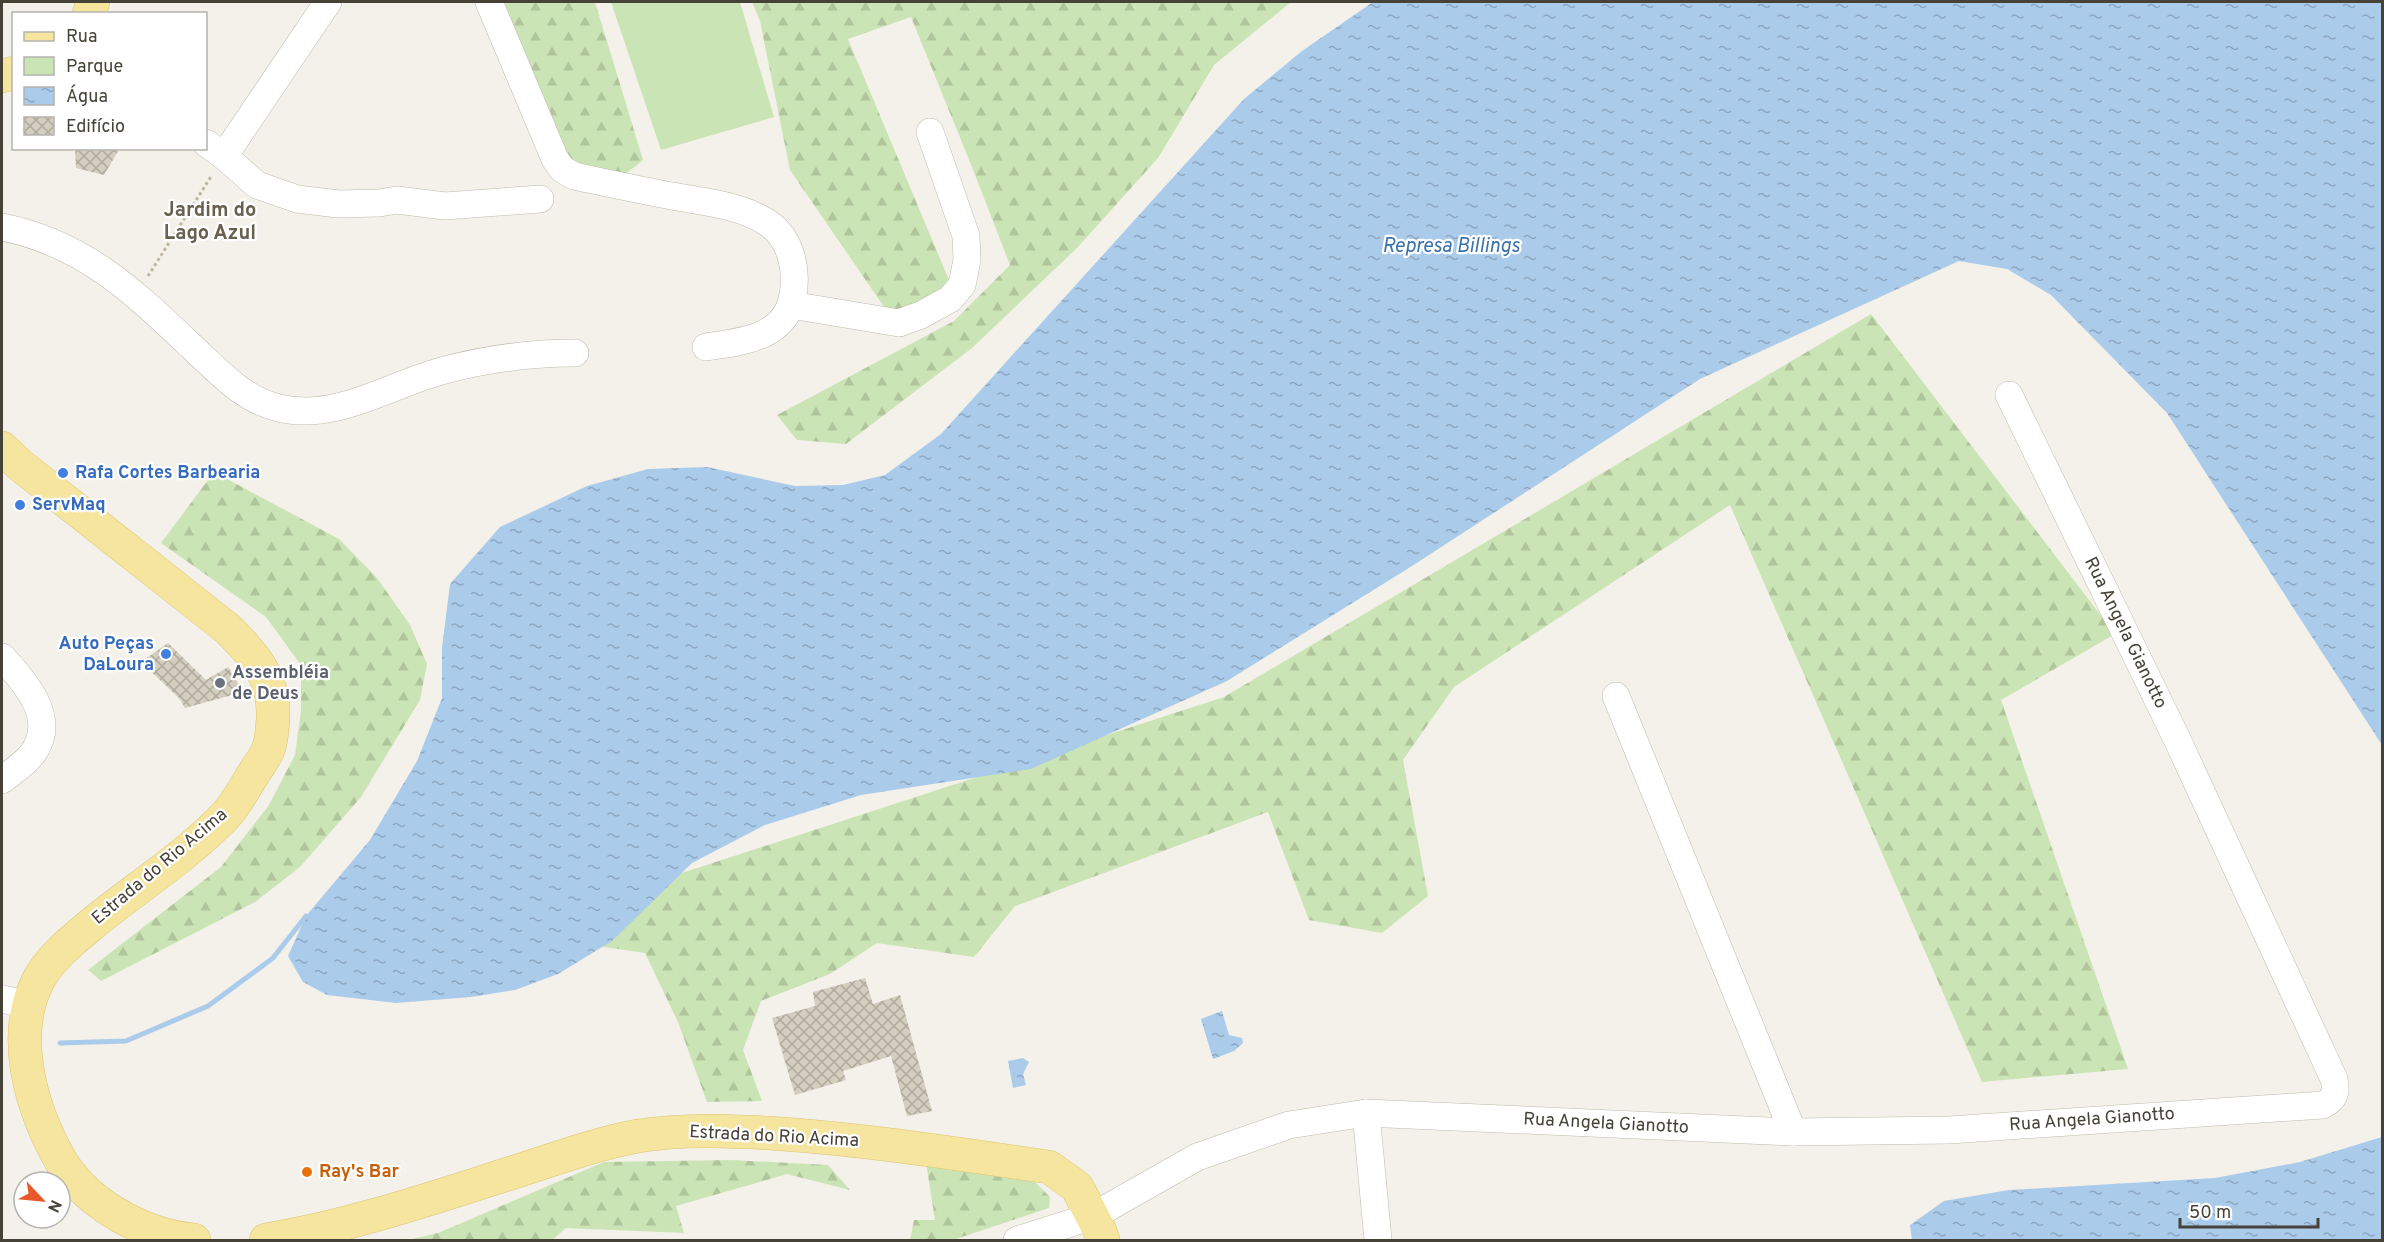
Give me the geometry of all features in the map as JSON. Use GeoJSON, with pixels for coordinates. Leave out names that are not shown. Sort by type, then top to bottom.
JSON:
{"type":"FeatureCollection","features":[{"type":"Feature","properties":{"kind":"main road","name":"Estrada do Rio Acima"},"geometry":{"type":"LineString","coordinates":[[2,448],[20,465],[228,629],[262,668],[270,687],[273,709],[268,751],[228,813],[59,953],[39,979],[15,1002],[26,1044],[31,1085],[43,1125],[59,1158],[84,1188],[107,1208],[150,1229],[195,1240]]}},
{"type":"Feature","properties":{"kind":"main road","name":"Estrada do Rio Acima"},"geometry":{"type":"LineString","coordinates":[[266,1240],[309,1233],[401,1209],[615,1141],[654,1134],[689,1132],[749,1132],[822,1136],[1049,1167],[1077,1187],[1098,1228]]}},
{"type":"Feature","properties":{"kind":"street"},"geometry":{"type":"LineString","coordinates":[[328,2],[309,13],[215,149],[256,185],[297,199],[358,204],[397,200],[445,206],[540,199]]}},
{"type":"Feature","properties":{"kind":"street"},"geometry":{"type":"LineString","coordinates":[[489,2],[555,159],[562,169],[574,176],[718,205],[750,214],[770,224],[784,239],[793,263],[796,282],[791,305],[782,320],[762,336],[706,347]]}},
{"type":"Feature","properties":{"kind":"street"},"geometry":{"type":"LineString","coordinates":[[791,305],[899,323],[921,315],[950,299],[962,285],[967,260],[966,236],[930,132]]}},
{"type":"Feature","properties":{"kind":"street"},"geometry":{"type":"LineString","coordinates":[[2,227],[34,235],[80,255],[136,294],[235,386],[264,403],[300,412],[324,411],[343,406],[411,381],[465,366],[522,356],[575,353]]}},
{"type":"Feature","properties":{"kind":"street","name":"Rua Angela Gianotto"},"geometry":{"type":"LineString","coordinates":[[1017,1240],[1098,1228],[1197,1156],[1289,1125],[1366,1113],[1793,1132],[1949,1130],[2323,1105],[2331,1101],[2335,1095],[2334,1079],[2177,739],[2009,394]]}},
{"type":"Feature","properties":{"kind":"street"},"geometry":{"type":"LineString","coordinates":[[2,657],[29,689],[39,707],[43,724],[40,739],[33,753],[2,780]]}},
{"type":"Feature","properties":{"kind":"street"},"geometry":{"type":"LineString","coordinates":[[1616,696],[1793,1132]]}},
{"type":"Feature","properties":{"kind":"street"},"geometry":{"type":"LineString","coordinates":[[1366,1113],[1378,1240]]}},
{"type":"Feature","properties":{"kind":"path"},"geometry":{"type":"LineString","coordinates":[[136,294],[215,149]]}},
{"type":"Feature","properties":{"kind":"green space"},"geometry":{"type":"Polygon","coordinates":[[[479,2],[595,2],[643,160],[618,180],[557,155],[479,2]]]}},
{"type":"Feature","properties":{"kind":"green space"},"geometry":{"type":"Polygon","coordinates":[[[611,2],[740,2],[774,117],[661,150],[611,2]]]}},
{"type":"Feature","properties":{"kind":"green space"},"geometry":{"type":"Polygon","coordinates":[[[752,2],[1291,2],[1214,65],[1158,158],[1077,248],[972,348],[846,444],[797,440],[777,415],[954,321],[1010,265],[911,17],[848,39],[956,297],[902,333],[790,170],[760,21],[752,2]]]}},
{"type":"Feature","properties":{"kind":"green space"},"geometry":{"type":"Polygon","coordinates":[[[1871,314],[2115,634],[2001,700],[2128,1069],[1982,1082],[1730,505],[1454,687],[1403,760],[1428,896],[1382,933],[1309,920],[1268,812],[1015,906],[974,957],[877,943],[830,974],[761,1001],[743,1050],[762,1101],[707,1102],[678,1022],[645,953],[598,946],[614,895],[1224,697],[1871,314]]]}},
{"type":"Feature","properties":{"kind":"green space"},"geometry":{"type":"Polygon","coordinates":[[[214,472],[339,539],[377,578],[410,625],[427,664],[420,700],[361,797],[300,867],[255,902],[101,981],[88,970],[221,867],[269,805],[295,755],[301,711],[301,665],[266,617],[161,543],[214,472]]]}},
{"type":"Feature","properties":{"kind":"green space"},"geometry":{"type":"Polygon","coordinates":[[[731,1160],[828,1165],[850,1190],[787,1174],[676,1206],[684,1233],[566,1228],[552,1240],[408,1240],[438,1233],[604,1162],[731,1160]]]}},
{"type":"Feature","properties":{"kind":"green space"},"geometry":{"type":"Polygon","coordinates":[[[926,1163],[1030,1177],[1050,1197],[1049,1208],[953,1240],[910,1240],[914,1220],[935,1220],[926,1163]]]}},
{"type":"Feature","properties":{"kind":"water","name":"Represa Billings"},"geometry":{"type":"Polygon","coordinates":[[[1373,2],[2382,2],[2382,745],[2167,413],[2051,295],[2007,269],[1959,261],[1700,379],[1412,566],[1227,681],[1031,769],[861,795],[765,825],[692,863],[612,941],[558,974],[515,990],[471,997],[396,1003],[327,995],[303,982],[288,956],[306,916],[370,840],[417,761],[442,698],[442,648],[450,584],[500,527],[587,486],[648,469],[707,467],[795,486],[843,485],[885,475],[941,434],[1244,99],[1302,51],[1373,2]]]}},
{"type":"Feature","properties":{"kind":"water"},"geometry":{"type":"Polygon","coordinates":[[[1222,1011],[1229,1035],[1242,1038],[1243,1043],[1234,1051],[1213,1059],[1201,1019],[1222,1011]]]}},
{"type":"Feature","properties":{"kind":"water"},"geometry":{"type":"Polygon","coordinates":[[[1023,1058],[1029,1062],[1023,1074],[1026,1085],[1013,1088],[1008,1061],[1023,1058]]]}},
{"type":"Feature","properties":{"kind":"water"},"geometry":{"type":"Polygon","coordinates":[[[2382,1137],[2382,1240],[1912,1240],[1910,1225],[1944,1201],[2009,1190],[2215,1178],[2300,1162],[2382,1137]]]}},
{"type":"Feature","properties":{"kind":"building"},"geometry":{"type":"Polygon","coordinates":[[[75,150],[119,150],[104,175],[76,168],[75,150]]]}},
{"type":"Feature","properties":{"kind":"building"},"geometry":{"type":"Polygon","coordinates":[[[168,643],[206,680],[228,667],[243,692],[185,708],[179,698],[141,662],[168,643]]]}},
{"type":"Feature","properties":{"kind":"building"},"geometry":{"type":"Polygon","coordinates":[[[865,978],[873,1004],[900,995],[932,1111],[907,1116],[891,1056],[843,1071],[846,1080],[795,1095],[772,1018],[815,1006],[813,992],[865,978]]]}},
{"type":"Feature","properties":{"kind":"waterway"},"geometry":{"type":"LineString","coordinates":[[60,1043],[126,1041],[208,1006],[273,958],[306,916]]}},
{"type":"Feature","properties":{"kind":"place","name":"Rafa Cortes Barbearia"},"geometry":{"type":"Point","coordinates":[63,473]}},
{"type":"Feature","properties":{"kind":"place","name":"ServMaq"},"geometry":{"type":"Point","coordinates":[20,505]}},
{"type":"Feature","properties":{"kind":"place","name":"Auto Peças DaLoura"},"geometry":{"type":"Point","coordinates":[166,654]}},
{"type":"Feature","properties":{"kind":"place","name":"Assembléia de Deus"},"geometry":{"type":"Point","coordinates":[220,683]}},
{"type":"Feature","properties":{"kind":"place","name":"Ray's Bar"},"geometry":{"type":"Point","coordinates":[307,1172]}},
{"type":"Feature","properties":{"kind":"district","name":"Jardim do Lago Azul"},"geometry":{"type":"Point","coordinates":[210,222]}}]}
